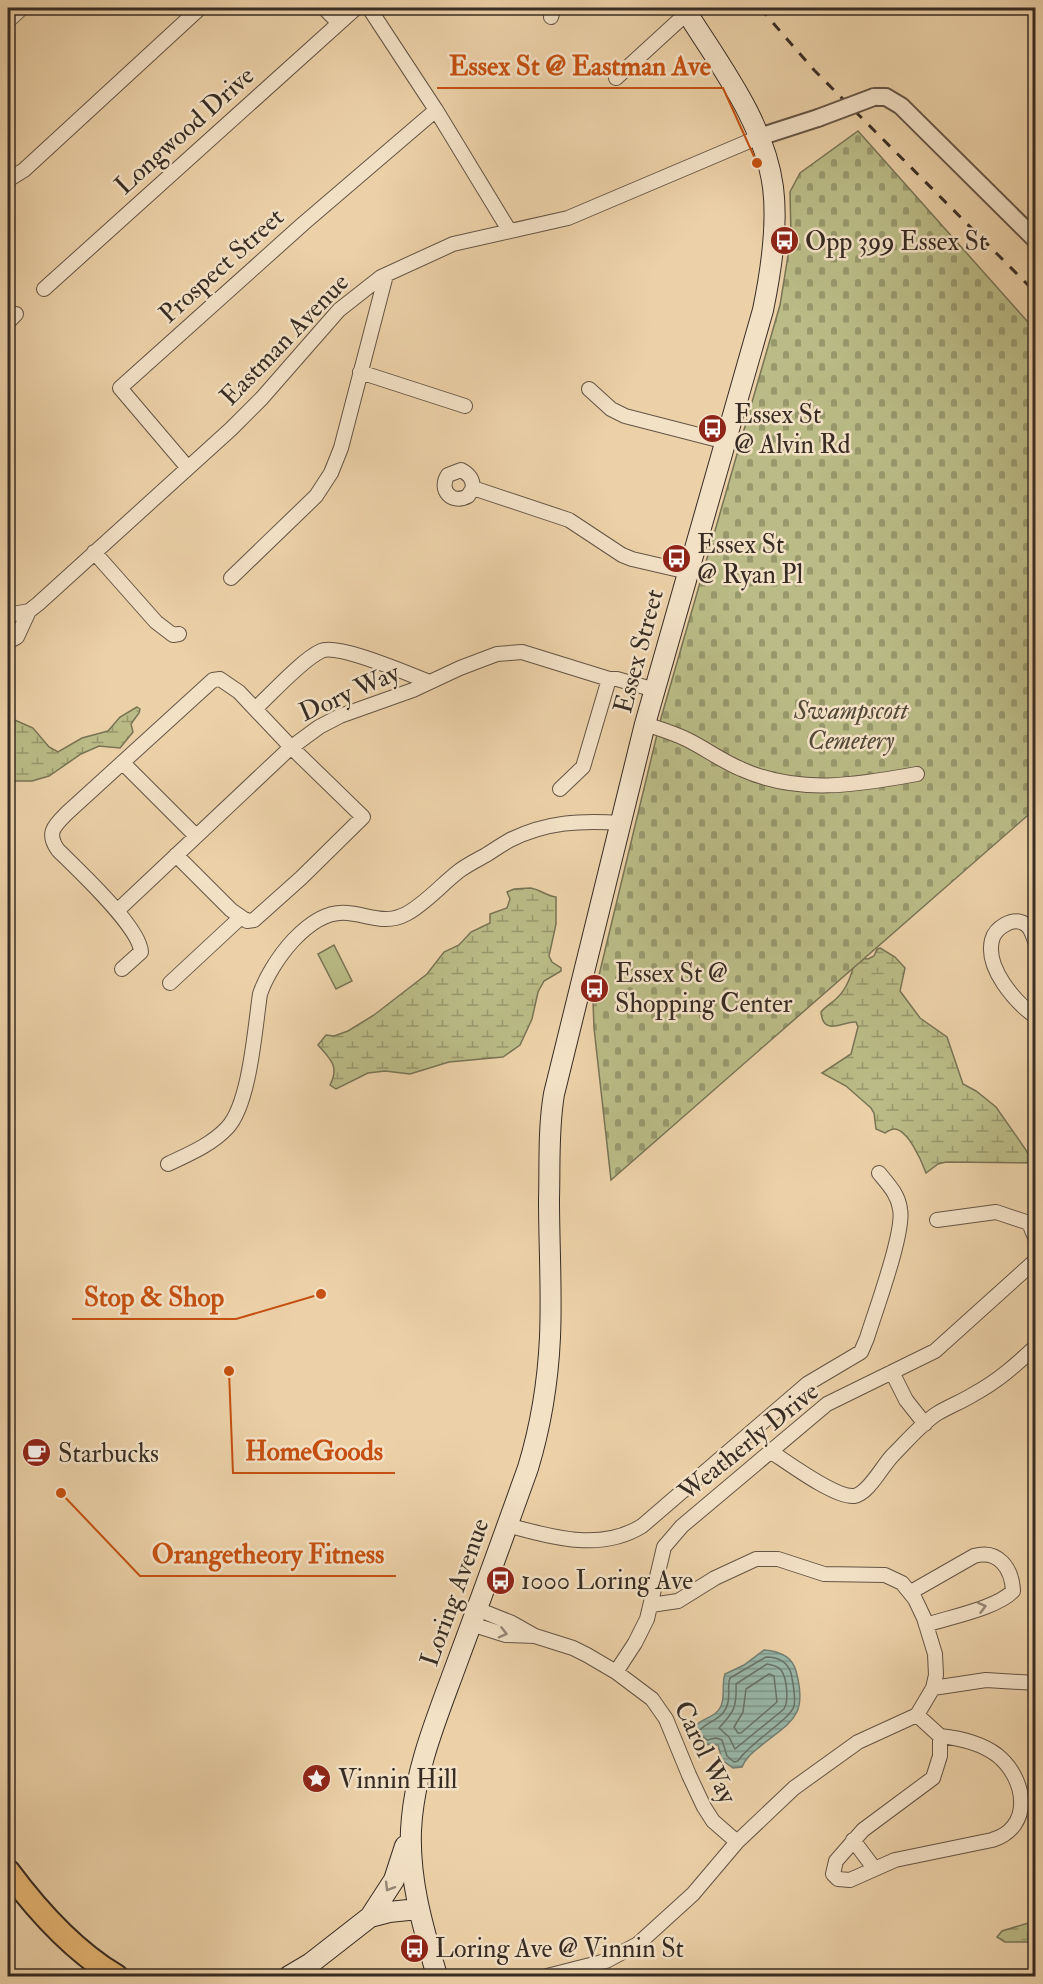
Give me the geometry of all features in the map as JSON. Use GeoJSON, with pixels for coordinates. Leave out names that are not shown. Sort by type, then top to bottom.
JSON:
{"type":"FeatureCollection","features":[{"type":"Feature","properties":{"kind":"highway"},"geometry":{"type":"LineString","coordinates":[[8,1871],[54,1924],[94,1961],[116,1977]]}},
{"type":"Feature","properties":{"kind":"main road","name":"Essex Street"},"geometry":{"type":"LineString","coordinates":[[548,1223],[549,1121],[554,1094],[645,724],[763,310],[771,267],[774,205],[770,172],[759,137],[736,91],[686,10]]}},
{"type":"Feature","properties":{"kind":"main road","name":"Loring Avenue"},"geometry":{"type":"LineString","coordinates":[[437,1977],[418,1910],[412,1872],[412,1814],[424,1755],[528,1468],[544,1402],[550,1335],[548,1223]]}},
{"type":"Feature","properties":{"kind":"main road"},"geometry":{"type":"LineString","coordinates":[[289,1977],[311,1963],[370,1917],[399,1867],[412,1814]]}},
{"type":"Feature","properties":{"kind":"main road"},"geometry":{"type":"LineString","coordinates":[[370,1917],[389,1912],[418,1910]]}},
{"type":"Feature","properties":{"kind":"street"},"geometry":{"type":"LineString","coordinates":[[8,21],[22,8]]}},
{"type":"Feature","properties":{"kind":"street"},"geometry":{"type":"LineString","coordinates":[[8,180],[24,170],[200,8]]}},
{"type":"Feature","properties":{"kind":"street"},"geometry":{"type":"LineString","coordinates":[[324,8],[339,23]]}},
{"type":"Feature","properties":{"kind":"street","name":"Longwood Drive"},"geometry":{"type":"LineString","coordinates":[[44,289],[356,8]]}},
{"type":"Feature","properties":{"kind":"street"},"geometry":{"type":"LineString","coordinates":[[369,8],[436,110],[509,230]]}},
{"type":"Feature","properties":{"kind":"street"},"geometry":{"type":"LineString","coordinates":[[616,78],[686,10]]}},
{"type":"Feature","properties":{"kind":"street"},"geometry":{"type":"LineString","coordinates":[[759,137],[818,118],[874,96],[886,97],[901,106],[1035,240]]}},
{"type":"Feature","properties":{"kind":"street","name":"Prospect Street"},"geometry":{"type":"LineString","coordinates":[[188,468],[120,388],[303,223],[436,110]]}},
{"type":"Feature","properties":{"kind":"street","name":"Eastman Avenue"},"geometry":{"type":"LineString","coordinates":[[8,615],[28,611],[38,604],[188,468],[262,398],[339,310],[368,286],[386,275],[453,244],[568,218],[759,137]]}},
{"type":"Feature","properties":{"kind":"street"},"geometry":{"type":"LineString","coordinates":[[231,578],[304,509],[325,484],[341,448],[386,275]]}},
{"type":"Feature","properties":{"kind":"street"},"geometry":{"type":"LineString","coordinates":[[360,372],[465,406]]}},
{"type":"Feature","properties":{"kind":"street"},"geometry":{"type":"LineString","coordinates":[[589,389],[611,409],[625,416],[726,442]]}},
{"type":"Feature","properties":{"kind":"street"},"geometry":{"type":"LineString","coordinates":[[472,488],[569,520],[622,555],[632,559],[688,572]]}},
{"type":"Feature","properties":{"kind":"street"},"geometry":{"type":"LineString","coordinates":[[94,552],[156,622],[173,635],[179,634]]}},
{"type":"Feature","properties":{"kind":"street","name":"Eastman Avenue"},"geometry":{"type":"LineString","coordinates":[[8,642],[16,637],[28,611]]}},
{"type":"Feature","properties":{"kind":"street"},"geometry":{"type":"LineString","coordinates":[[255,709],[307,661],[326,649],[345,651],[430,682]]}},
{"type":"Feature","properties":{"kind":"street","name":"Dory Way"},"geometry":{"type":"LineString","coordinates":[[118,910],[291,747],[319,727],[340,716],[497,654],[510,652],[522,652],[609,679],[617,679],[655,690]]}},
{"type":"Feature","properties":{"kind":"street"},"geometry":{"type":"LineString","coordinates":[[122,969],[141,951],[141,946],[118,910],[53,843],[51,835],[60,820],[213,680],[219,679],[232,686],[363,817],[302,878],[255,920],[247,921],[240,918],[176,855]]}},
{"type":"Feature","properties":{"kind":"street"},"geometry":{"type":"LineString","coordinates":[[560,789],[583,767],[609,679]]}},
{"type":"Feature","properties":{"kind":"street"},"geometry":{"type":"LineString","coordinates":[[645,724],[670,731],[750,773],[787,783],[813,787],[841,786],[917,774]]}},
{"type":"Feature","properties":{"kind":"street"},"geometry":{"type":"LineString","coordinates":[[123,763],[196,836]]}},
{"type":"Feature","properties":{"kind":"street"},"geometry":{"type":"LineString","coordinates":[[168,1164],[209,1143],[232,1121],[241,1103],[264,982],[281,956],[314,920],[336,912],[378,920],[396,918],[414,909],[468,865],[522,835],[545,827],[580,821],[621,823]]}},
{"type":"Feature","properties":{"kind":"street"},"geometry":{"type":"LineString","coordinates":[[170,983],[240,918]]}},
{"type":"Feature","properties":{"kind":"street"},"geometry":{"type":"LineString","coordinates":[[1035,944],[1031,930],[1024,923],[1015,921],[996,931],[992,940],[995,964],[1006,987],[1035,1017]]}},
{"type":"Feature","properties":{"kind":"street"},"geometry":{"type":"LineString","coordinates":[[507,1525],[557,1538],[603,1540],[625,1536],[642,1526],[796,1394],[818,1377],[856,1357],[865,1346],[902,1223],[898,1201],[893,1190],[879,1173]]}},
{"type":"Feature","properties":{"kind":"street"},"geometry":{"type":"LineString","coordinates":[[937,1220],[996,1212],[1032,1219],[1035,1240]]}},
{"type":"Feature","properties":{"kind":"street","name":"Weatherly Drive"},"geometry":{"type":"LineString","coordinates":[[616,1672],[642,1632],[668,1541],[682,1526],[827,1404],[935,1351],[1035,1260]]}},
{"type":"Feature","properties":{"kind":"street"},"geometry":{"type":"LineString","coordinates":[[770,1451],[806,1475],[845,1495],[852,1496],[864,1491],[887,1461],[938,1413],[1002,1377],[1035,1346]]}},
{"type":"Feature","properties":{"kind":"street"},"geometry":{"type":"LineString","coordinates":[[892,1372],[906,1400],[925,1424]]}},
{"type":"Feature","properties":{"kind":"street"},"geometry":{"type":"LineString","coordinates":[[910,1592],[983,1553],[993,1555],[1008,1569],[1013,1591],[1006,1599],[926,1625]]}},
{"type":"Feature","properties":{"kind":"street"},"geometry":{"type":"LineString","coordinates":[[547,1977],[606,1961],[638,1944],[693,1894],[737,1842],[784,1797],[836,1756],[878,1731],[916,1715],[933,1688],[936,1664],[926,1625],[915,1599],[902,1583],[885,1575],[824,1574],[778,1559],[756,1559],[742,1564],[678,1601],[651,1605]]}},
{"type":"Feature","properties":{"kind":"street","name":"Carol Way"},"geometry":{"type":"LineString","coordinates":[[474,1616],[512,1623],[535,1636],[573,1648],[616,1672],[652,1699],[666,1719],[688,1775],[704,1807],[713,1821],[737,1842]]}},
{"type":"Feature","properties":{"kind":"street"},"geometry":{"type":"LineString","coordinates":[[933,1688],[986,1680],[1035,1683]]}},
{"type":"Feature","properties":{"kind":"street"},"geometry":{"type":"LineString","coordinates":[[916,1715],[940,1736],[973,1743],[990,1750],[1001,1759],[1018,1784],[1022,1799],[1018,1816],[1009,1832],[1002,1837],[895,1860],[850,1880],[835,1877],[834,1865],[853,1840],[881,1815],[933,1778],[939,1756],[940,1736]]}},
{"type":"Feature","properties":{"kind":"street"},"geometry":{"type":"LineString","coordinates":[[853,1840],[874,1868]]}},
{"type":"Feature","properties":{"kind":"green space","name":"Swampscott Cemetery"},"geometry":{"type":"Polygon","coordinates":[[[858,131],[1035,330],[1035,809],[611,1180],[593,1000],[661,718],[780,305],[791,237],[790,192],[800,173],[858,131]]]}},
{"type":"Feature","properties":{"kind":"green space"},"geometry":{"type":"Polygon","coordinates":[[[137,707],[140,709],[131,724],[133,732],[120,748],[99,746],[81,754],[49,776],[32,781],[8,781],[8,717],[33,728],[49,747],[58,752],[82,738],[108,731],[120,717],[137,707]]]}},
{"type":"Feature","properties":{"kind":"green space"},"geometry":{"type":"Polygon","coordinates":[[[530,888],[556,897],[556,924],[549,956],[552,962],[561,968],[561,971],[544,981],[538,992],[532,1019],[520,1045],[503,1057],[449,1062],[410,1074],[385,1071],[368,1073],[336,1089],[330,1085],[334,1068],[330,1059],[318,1045],[326,1035],[334,1036],[348,1031],[374,1015],[427,974],[444,952],[459,945],[471,932],[490,923],[490,914],[507,908],[510,899],[507,892],[530,888]]]}},
{"type":"Feature","properties":{"kind":"green space"},"geometry":{"type":"Polygon","coordinates":[[[334,945],[352,981],[336,989],[318,954],[334,945]]]}},
{"type":"Feature","properties":{"kind":"green space"},"geometry":{"type":"Polygon","coordinates":[[[880,948],[895,957],[905,968],[900,991],[920,1018],[947,1037],[963,1084],[996,1107],[1026,1150],[1032,1163],[946,1162],[938,1164],[926,1173],[914,1147],[904,1134],[894,1129],[885,1133],[876,1129],[871,1108],[846,1086],[822,1073],[851,1054],[858,1027],[856,1022],[830,1026],[823,1020],[821,1012],[844,990],[856,958],[868,959],[874,956],[880,948]]]}},
{"type":"Feature","properties":{"kind":"green space"},"geometry":{"type":"Polygon","coordinates":[[[1035,1921],[1035,1942],[1005,1942],[997,1937],[1002,1931],[1035,1921]]]}},
{"type":"Feature","properties":{"kind":"water"},"geometry":{"type":"Polygon","coordinates":[[[764,1650],[784,1655],[794,1666],[799,1687],[798,1710],[787,1725],[750,1755],[742,1767],[733,1768],[722,1760],[718,1745],[701,1744],[692,1735],[697,1725],[720,1708],[723,1701],[725,1674],[744,1665],[764,1650]]]}},
{"type":"Feature","properties":{"kind":"railway"},"geometry":{"type":"LineString","coordinates":[[760,8],[814,70],[1036,293]]}},
{"type":"Feature","properties":{"kind":"place","name":"Essex St @ Eastman Ave"},"geometry":{"type":"Point","coordinates":[757,163]}},
{"type":"Feature","properties":{"kind":"place","name":"Opp 399 Essex St"},"geometry":{"type":"Point","coordinates":[784,241]}},
{"type":"Feature","properties":{"kind":"place","name":"Essex St @ Alvin Rd"},"geometry":{"type":"Point","coordinates":[713,429]}},
{"type":"Feature","properties":{"kind":"place","name":"Essex St @ Ryan Pl"},"geometry":{"type":"Point","coordinates":[676,559]}},
{"type":"Feature","properties":{"kind":"place","name":"Essex St @ Shopping Center"},"geometry":{"type":"Point","coordinates":[594,988]}},
{"type":"Feature","properties":{"kind":"place","name":"Stop & Shop"},"geometry":{"type":"Point","coordinates":[321,1294]}},
{"type":"Feature","properties":{"kind":"place","name":"HomeGoods"},"geometry":{"type":"Point","coordinates":[229,1371]}},
{"type":"Feature","properties":{"kind":"place","name":"Starbucks"},"geometry":{"type":"Point","coordinates":[37,1453]}},
{"type":"Feature","properties":{"kind":"place","name":"Orangetheory Fitness"},"geometry":{"type":"Point","coordinates":[61,1493]}},
{"type":"Feature","properties":{"kind":"place","name":"1000 Loring Ave"},"geometry":{"type":"Point","coordinates":[500,1580]}},
{"type":"Feature","properties":{"kind":"place","name":"Vinnin Hill"},"geometry":{"type":"Point","coordinates":[317,1779]}},
{"type":"Feature","properties":{"kind":"place","name":"Loring Ave @ Vinnin St"},"geometry":{"type":"Point","coordinates":[414,1948]}}]}
